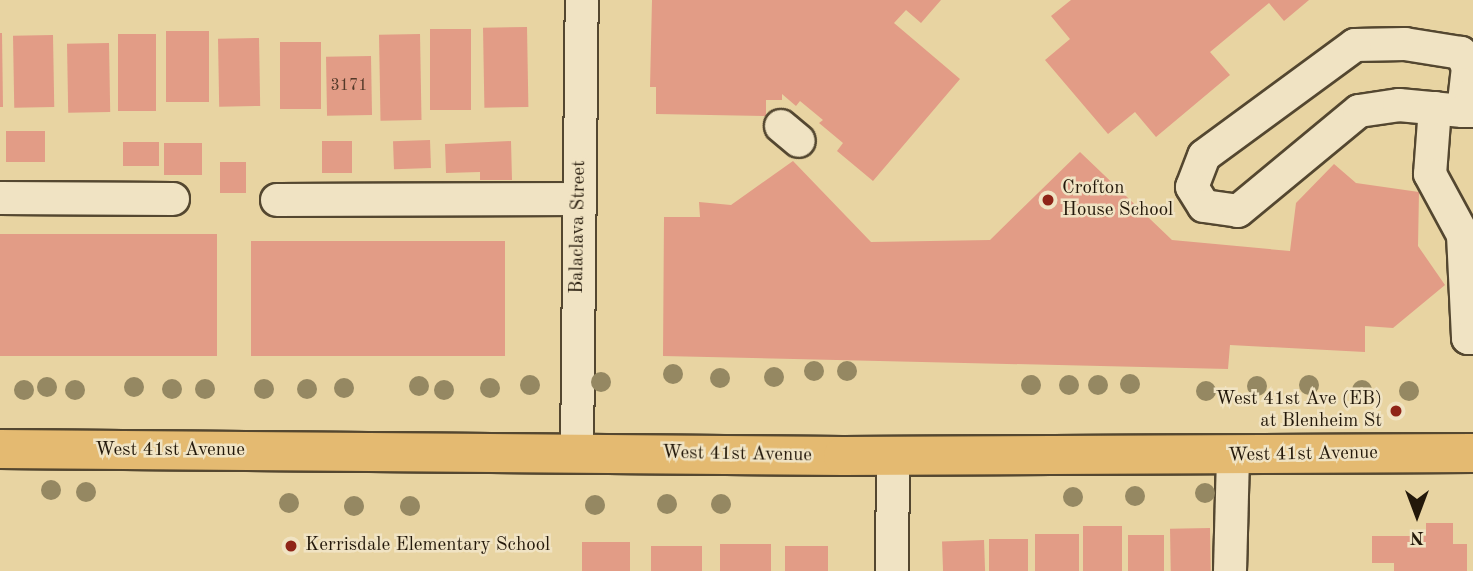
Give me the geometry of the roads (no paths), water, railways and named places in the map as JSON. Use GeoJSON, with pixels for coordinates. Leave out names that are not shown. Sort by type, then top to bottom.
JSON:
{"type":"FeatureCollection","features":[{"type":"Feature","properties":{"kind":"main road","name":"West 41st Avenue"},"geometry":{"type":"LineString","coordinates":[[0,449],[893,456],[1473,453]]}},
{"type":"Feature","properties":{"kind":"street","name":"Balaclava Street"},"geometry":{"type":"LineString","coordinates":[[577,454],[582,0]]}},
{"type":"Feature","properties":{"kind":"street"},"geometry":{"type":"LineString","coordinates":[[1457,110],[1399,105],[1359,111],[1238,211],[1204,206],[1192,187],[1204,156],[1355,45],[1405,44],[1461,53],[1468,67],[1457,110],[1430,174],[1463,234],[1468,338],[1473,338]]}},
{"type":"Feature","properties":{"kind":"street"},"geometry":{"type":"LineString","coordinates":[[0,198],[173,199]]}},
{"type":"Feature","properties":{"kind":"street"},"geometry":{"type":"LineString","coordinates":[[277,200],[580,199]]}},
{"type":"Feature","properties":{"kind":"street"},"geometry":{"type":"LineString","coordinates":[[892,571],[893,456]]}},
{"type":"Feature","properties":{"kind":"street"},"geometry":{"type":"LineString","coordinates":[[1230,571],[1233,456]]}},
{"type":"Feature","properties":{"kind":"place","name":"Crofton House School"},"geometry":{"type":"Point","coordinates":[1048,200]}},
{"type":"Feature","properties":{"kind":"place","name":"West 41st Ave (EB) at Blenheim St"},"geometry":{"type":"Point","coordinates":[1396,411]}},
{"type":"Feature","properties":{"kind":"place","name":"Kerrisdale Elementary School"},"geometry":{"type":"Point","coordinates":[291,546]}}]}
